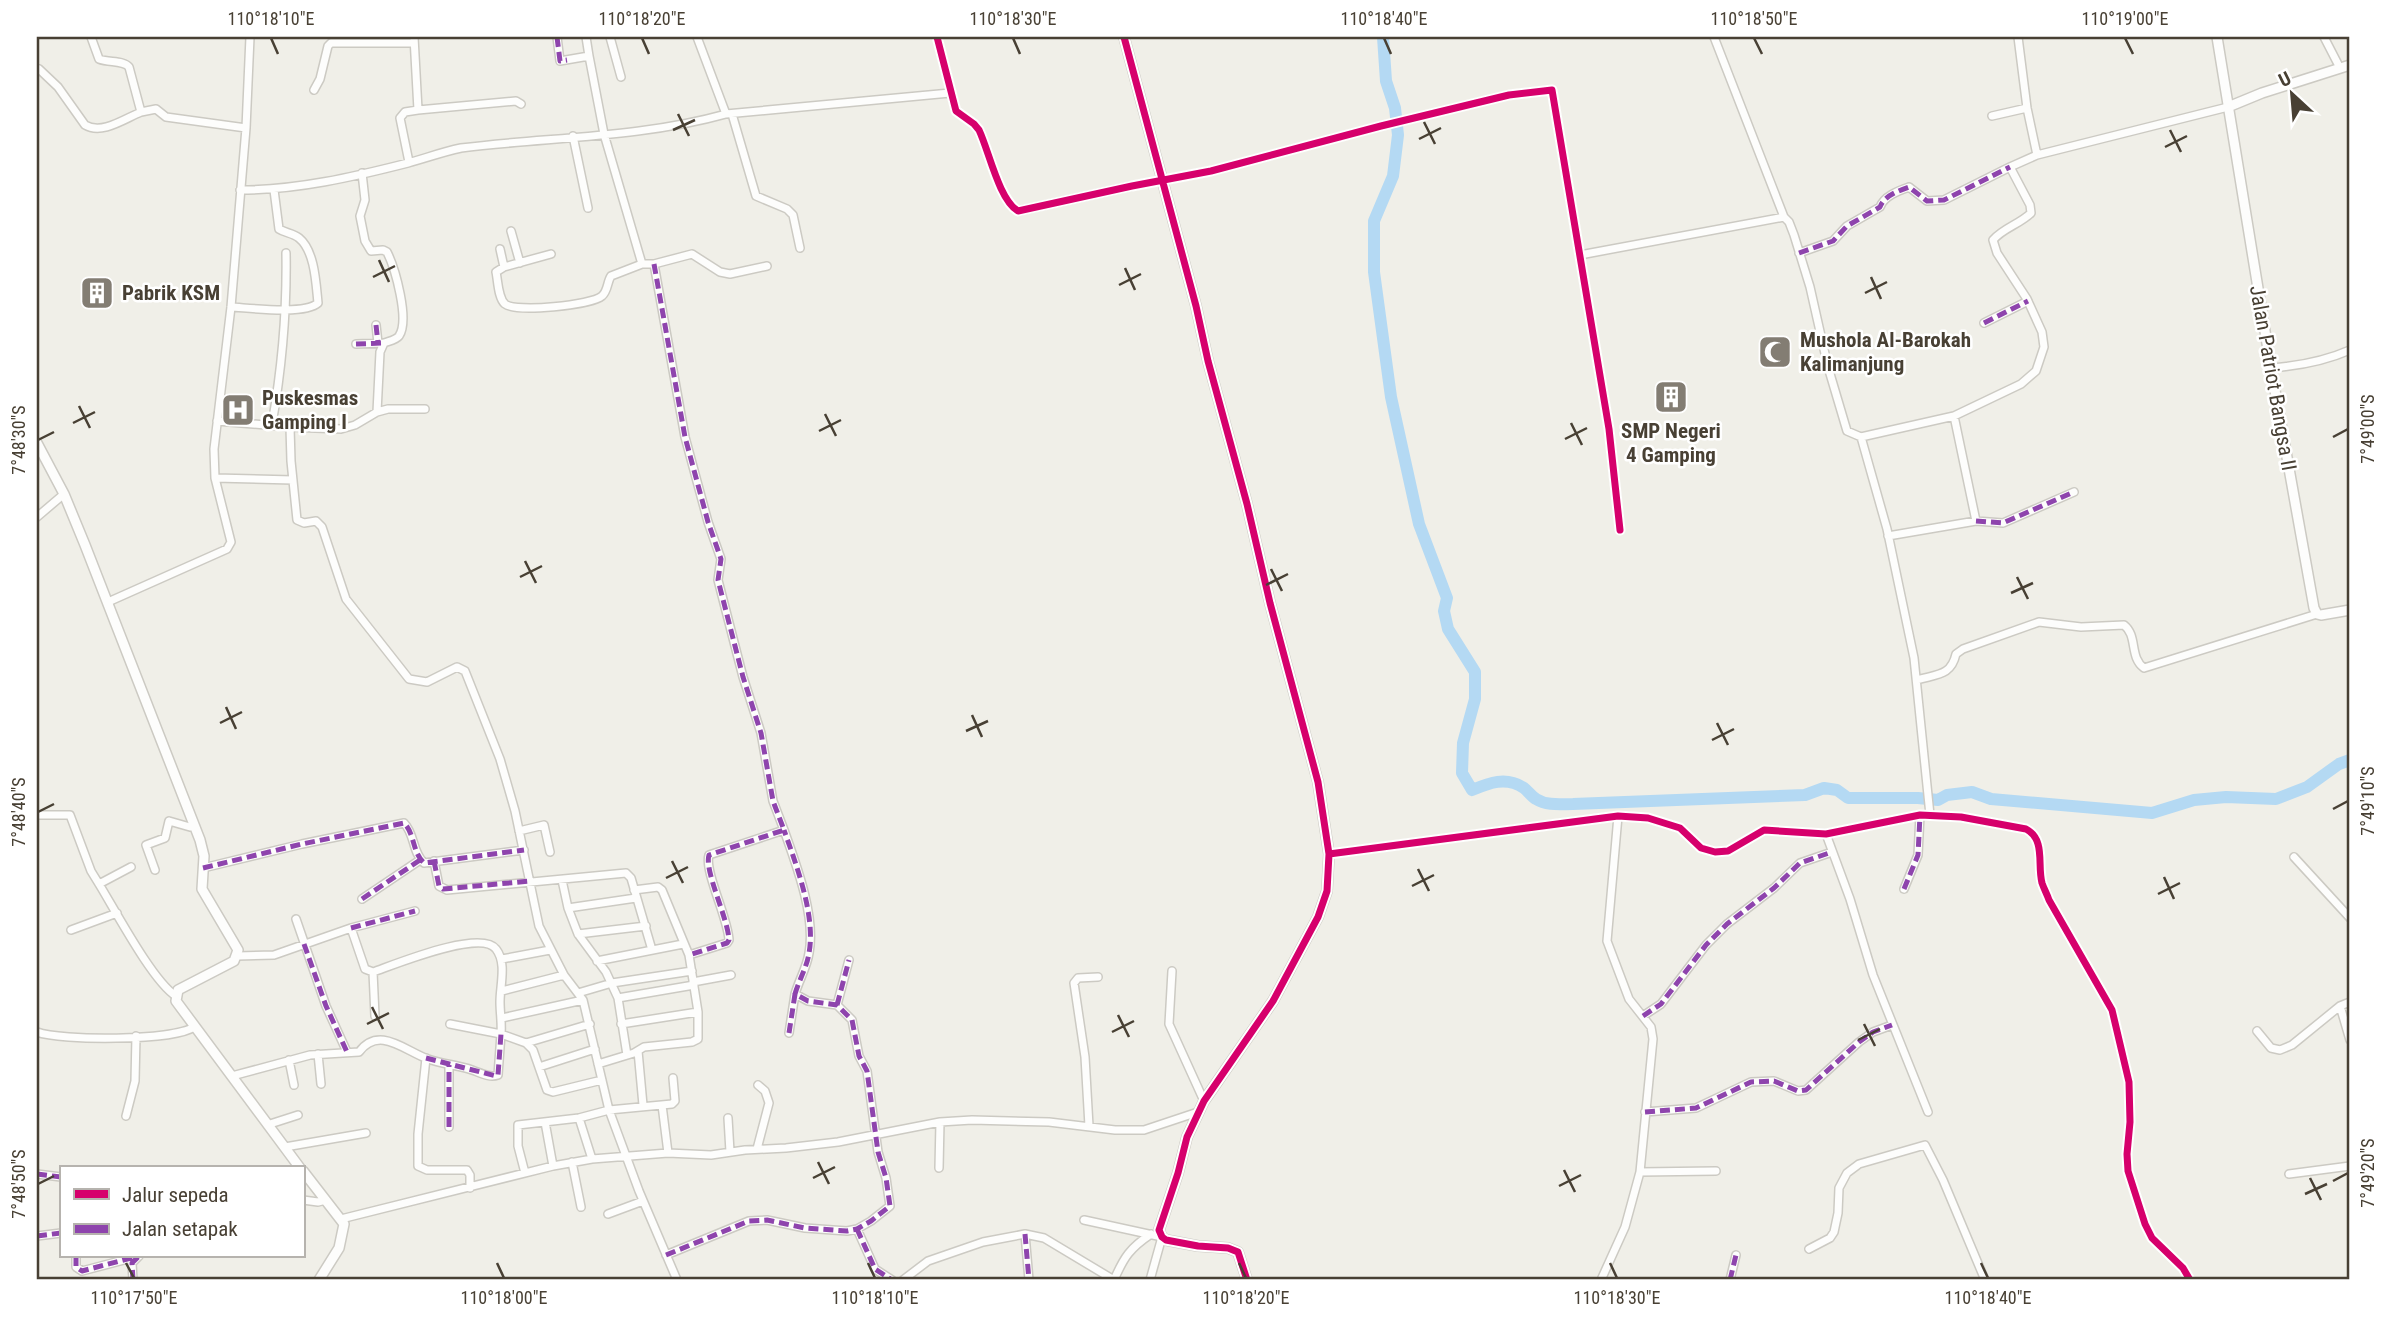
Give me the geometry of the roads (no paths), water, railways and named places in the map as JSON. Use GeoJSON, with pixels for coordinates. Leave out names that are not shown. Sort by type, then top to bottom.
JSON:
{"type":"FeatureCollection","features":[{"type":"Feature","properties":{"kind":"street"},"geometry":{"type":"LineString","coordinates":[[91,37],[99,59],[112,63],[122,62],[129,67],[141,112]]}},
{"type":"Feature","properties":{"kind":"street"},"geometry":{"type":"LineString","coordinates":[[108,602],[230,546],[230,534],[215,478],[214,449],[231,307],[246,128],[250,37]]}},
{"type":"Feature","properties":{"kind":"street"},"geometry":{"type":"LineString","coordinates":[[314,90],[320,79],[329,37]]}},
{"type":"Feature","properties":{"kind":"street"},"geometry":{"type":"LineString","coordinates":[[557,37],[560,61],[589,56]]}},
{"type":"Feature","properties":{"kind":"street"},"geometry":{"type":"LineString","coordinates":[[586,37],[604,134],[642,264]]}},
{"type":"Feature","properties":{"kind":"street"},"geometry":{"type":"LineString","coordinates":[[610,37],[621,77]]}},
{"type":"Feature","properties":{"kind":"street"},"geometry":{"type":"LineString","coordinates":[[697,37],[729,114],[756,196],[792,213],[800,248]]}},
{"type":"Feature","properties":{"kind":"street"},"geometry":{"type":"LineString","coordinates":[[937,37],[956,111],[979,130],[1000,185],[1018,211],[1211,171],[1509,95],[1552,90],[1614,462],[1620,530]]}},
{"type":"Feature","properties":{"kind":"street"},"geometry":{"type":"LineString","coordinates":[[1124,37],[1318,782],[1329,854],[1327,891],[1318,917],[1273,1001],[1204,1101],[1187,1137],[1150,1280]]}},
{"type":"Feature","properties":{"kind":"street"},"geometry":{"type":"LineString","coordinates":[[1714,37],[1784,217],[1791,228],[1810,286],[1828,367],[1847,431],[1861,437],[1954,416],[2021,384],[2036,371],[2043,356],[2044,340],[2028,301],[1994,246],[1993,240],[2031,213],[2030,205],[2010,167]]}},
{"type":"Feature","properties":{"kind":"street"},"geometry":{"type":"LineString","coordinates":[[2018,37],[2027,108],[2037,155]]}},
{"type":"Feature","properties":{"kind":"street","name":"Jalan Patriot Bangsa II"},"geometry":{"type":"LineString","coordinates":[[2217,37],[2271,368],[2307,575],[2317,614]]}},
{"type":"Feature","properties":{"kind":"street"},"geometry":{"type":"LineString","coordinates":[[2324,37],[2340,68]]}},
{"type":"Feature","properties":{"kind":"street"},"geometry":{"type":"LineString","coordinates":[[328,47],[336,42],[414,40],[418,110]]}},
{"type":"Feature","properties":{"kind":"street"},"geometry":{"type":"LineString","coordinates":[[1799,253],[1833,242],[1847,226],[1880,207],[1882,201],[1891,195],[1909,187],[1927,201],[1944,200],[2037,155],[2228,107],[2262,93],[2350,65]]}},
{"type":"Feature","properties":{"kind":"street"},"geometry":{"type":"LineString","coordinates":[[39,69],[58,87],[85,125],[91,129],[104,128],[141,112],[156,109],[166,117],[246,128]]}},
{"type":"Feature","properties":{"kind":"street"},"geometry":{"type":"LineString","coordinates":[[240,190],[274,190],[362,173],[461,148],[694,123],[729,114],[950,93]]}},
{"type":"Feature","properties":{"kind":"street"},"geometry":{"type":"LineString","coordinates":[[409,162],[400,118],[405,112],[516,102],[521,104]]}},
{"type":"Feature","properties":{"kind":"street"},"geometry":{"type":"LineString","coordinates":[[1992,116],[2027,108]]}},
{"type":"Feature","properties":{"kind":"street"},"geometry":{"type":"LineString","coordinates":[[573,136],[588,208]]}},
{"type":"Feature","properties":{"kind":"street"},"geometry":{"type":"LineString","coordinates":[[356,344],[381,343],[397,338],[401,334],[403,309],[387,253],[383,250],[371,251],[365,242],[360,216],[365,201],[362,173]]}},
{"type":"Feature","properties":{"kind":"street"},"geometry":{"type":"LineString","coordinates":[[231,307],[311,308],[318,303],[312,262],[303,242],[293,234],[281,231],[278,226],[274,190]]}},
{"type":"Feature","properties":{"kind":"street"},"geometry":{"type":"LineString","coordinates":[[1580,255],[1784,217]]}},
{"type":"Feature","properties":{"kind":"street"},"geometry":{"type":"LineString","coordinates":[[511,231],[520,263]]}},
{"type":"Feature","properties":{"kind":"street"},"geometry":{"type":"LineString","coordinates":[[500,249],[504,267]]}},
{"type":"Feature","properties":{"kind":"street"},"geometry":{"type":"LineString","coordinates":[[272,424],[283,362],[287,309],[286,253]]}},
{"type":"Feature","properties":{"kind":"street"},"geometry":{"type":"LineString","coordinates":[[551,254],[504,267],[496,272],[505,303],[514,307],[542,308],[592,301],[602,297],[611,275],[642,264],[654,264],[691,254],[720,272],[730,274],[767,266]]}},
{"type":"Feature","properties":{"kind":"street"},"geometry":{"type":"LineString","coordinates":[[654,264],[685,437],[721,559],[718,580],[743,677],[761,733],[773,801],[784,830],[810,926],[810,950],[795,994],[789,1033]]}},
{"type":"Feature","properties":{"kind":"street"},"geometry":{"type":"LineString","coordinates":[[1984,323],[2028,301]]}},
{"type":"Feature","properties":{"kind":"street"},"geometry":{"type":"LineString","coordinates":[[376,325],[381,343],[377,412]]}},
{"type":"Feature","properties":{"kind":"street"},"geometry":{"type":"LineString","coordinates":[[2271,368],[2329,358],[2350,350]]}},
{"type":"Feature","properties":{"kind":"street"},"geometry":{"type":"LineString","coordinates":[[217,421],[341,429],[388,409],[425,409]]}},
{"type":"Feature","properties":{"kind":"street"},"geometry":{"type":"LineString","coordinates":[[1954,416],[1976,521]]}},
{"type":"Feature","properties":{"kind":"street"},"geometry":{"type":"LineString","coordinates":[[290,427],[297,520],[319,523],[346,598],[409,679],[427,682],[457,667],[465,671],[500,759],[524,850],[539,926],[564,975],[581,997],[590,1024],[609,1110],[643,1201],[677,1280]]}},
{"type":"Feature","properties":{"kind":"street"},"geometry":{"type":"LineString","coordinates":[[1861,437],[1888,536],[1917,680],[1930,815]]}},
{"type":"Feature","properties":{"kind":"street"},"geometry":{"type":"LineString","coordinates":[[37,443],[64,494],[203,849],[202,889],[236,945],[237,956],[234,961],[184,986],[178,990],[176,996]]}},
{"type":"Feature","properties":{"kind":"street"},"geometry":{"type":"LineString","coordinates":[[215,478],[293,480]]}},
{"type":"Feature","properties":{"kind":"street"},"geometry":{"type":"LineString","coordinates":[[1888,536],[1976,521],[2003,523],[2074,492]]}},
{"type":"Feature","properties":{"kind":"street"},"geometry":{"type":"LineString","coordinates":[[37,517],[64,494]]}},
{"type":"Feature","properties":{"kind":"street"},"geometry":{"type":"LineString","coordinates":[[1917,680],[1949,670],[1956,654],[1963,649],[2039,622],[2081,627],[2124,625],[2130,631],[2136,660],[2144,668],[2168,662],[2207,646],[2247,637],[2317,614],[2350,610]]}},
{"type":"Feature","properties":{"kind":"street"},"geometry":{"type":"LineString","coordinates":[[37,815],[70,815],[90,871],[161,981],[176,996],[180,1008],[299,1166]]}},
{"type":"Feature","properties":{"kind":"street"},"geometry":{"type":"LineString","coordinates":[[1329,854],[1618,816],[1648,818],[1680,828],[1701,848],[1715,852],[1728,851],[1765,830],[1826,834],[1864,824],[1920,815],[1961,817],[2020,827],[2032,832],[2038,843],[2042,882],[2049,900],[2112,1010],[2129,1082],[2128,1171],[2145,1224],[2152,1238],[2183,1268],[2190,1280]]}},
{"type":"Feature","properties":{"kind":"street"},"geometry":{"type":"LineString","coordinates":[[1904,889],[1919,855],[1920,815]]}},
{"type":"Feature","properties":{"kind":"street"},"geometry":{"type":"LineString","coordinates":[[1601,1280],[1625,1227],[1640,1172],[1653,1039],[1651,1027],[1629,999],[1607,941],[1618,816]]}},
{"type":"Feature","properties":{"kind":"street"},"geometry":{"type":"LineString","coordinates":[[155,870],[146,844],[166,837],[169,821],[190,827],[193,823]]}},
{"type":"Feature","properties":{"kind":"street"},"geometry":{"type":"LineString","coordinates":[[203,868],[404,823],[410,830],[420,860],[424,863],[524,850]]}},
{"type":"Feature","properties":{"kind":"street"},"geometry":{"type":"LineString","coordinates":[[519,831],[545,825],[550,852]]}},
{"type":"Feature","properties":{"kind":"street"},"geometry":{"type":"LineString","coordinates":[[689,955],[727,943],[729,940],[723,910],[708,864],[709,855],[784,830]]}},
{"type":"Feature","properties":{"kind":"street"},"geometry":{"type":"LineString","coordinates":[[1826,834],[1850,899],[1872,975],[1928,1112]]}},
{"type":"Feature","properties":{"kind":"street"},"geometry":{"type":"LineString","coordinates":[[1643,1016],[1661,1004],[1706,945],[1727,924],[1774,888],[1800,863],[1832,852]]}},
{"type":"Feature","properties":{"kind":"street"},"geometry":{"type":"LineString","coordinates":[[2294,857],[2350,918]]}},
{"type":"Feature","properties":{"kind":"street"},"geometry":{"type":"LineString","coordinates":[[362,900],[420,860]]}},
{"type":"Feature","properties":{"kind":"street"},"geometry":{"type":"LineString","coordinates":[[433,861],[439,886],[443,889],[626,873],[631,878],[652,950]]}},
{"type":"Feature","properties":{"kind":"street"},"geometry":{"type":"LineString","coordinates":[[99,884],[131,867]]}},
{"type":"Feature","properties":{"kind":"street"},"geometry":{"type":"LineString","coordinates":[[562,880],[568,908],[578,934],[612,983],[618,998],[627,1055]]}},
{"type":"Feature","properties":{"kind":"street"},"geometry":{"type":"LineString","coordinates":[[568,908],[658,887],[662,890],[689,955],[698,1012],[698,1038],[692,1042],[644,1047],[598,1064]]}},
{"type":"Feature","properties":{"kind":"street"},"geometry":{"type":"LineString","coordinates":[[237,956],[274,955],[415,911]]}},
{"type":"Feature","properties":{"kind":"street"},"geometry":{"type":"LineString","coordinates":[[71,930],[117,913]]}},
{"type":"Feature","properties":{"kind":"street"},"geometry":{"type":"LineString","coordinates":[[296,919],[326,1006],[347,1052]]}},
{"type":"Feature","properties":{"kind":"street"},"geometry":{"type":"LineString","coordinates":[[578,934],[646,926]]}},
{"type":"Feature","properties":{"kind":"street"},"geometry":{"type":"LineString","coordinates":[[232,1076],[318,1054],[359,1052],[364,1046],[380,1039],[406,1046],[426,1058],[493,1076],[498,1075],[502,959],[495,947],[484,941],[450,946],[373,972],[365,969],[351,929]]}},
{"type":"Feature","properties":{"kind":"street"},"geometry":{"type":"LineString","coordinates":[[597,961],[683,944]]}},
{"type":"Feature","properties":{"kind":"street"},"geometry":{"type":"LineString","coordinates":[[502,959],[550,950]]}},
{"type":"Feature","properties":{"kind":"street"},"geometry":{"type":"LineString","coordinates":[[836,1004],[849,960]]}},
{"type":"Feature","properties":{"kind":"street"},"geometry":{"type":"LineString","coordinates":[[502,1018],[581,997],[612,983],[692,971]]}},
{"type":"Feature","properties":{"kind":"street"},"geometry":{"type":"LineString","coordinates":[[1172,971],[1169,1024],[1204,1101]]}},
{"type":"Feature","properties":{"kind":"street"},"geometry":{"type":"LineString","coordinates":[[373,972],[375,1016]]}},
{"type":"Feature","properties":{"kind":"street"},"geometry":{"type":"LineString","coordinates":[[502,991],[564,975]]}},
{"type":"Feature","properties":{"kind":"street"},"geometry":{"type":"LineString","coordinates":[[618,998],[731,975]]}},
{"type":"Feature","properties":{"kind":"street"},"geometry":{"type":"LineString","coordinates":[[1089,1126],[1086,1057],[1074,983],[1078,978],[1098,976]]}},
{"type":"Feature","properties":{"kind":"street"},"geometry":{"type":"LineString","coordinates":[[666,1255],[749,1221],[766,1220],[836,1231],[857,1229],[884,1213],[890,1206],[886,1178],[880,1163],[867,1071],[859,1056],[852,1020],[836,1004],[807,1001],[795,994]]}},
{"type":"Feature","properties":{"kind":"street"},"geometry":{"type":"LineString","coordinates":[[2257,1031],[2271,1048],[2286,1048],[2340,1006],[2350,1002]]}},
{"type":"Feature","properties":{"kind":"street"},"geometry":{"type":"LineString","coordinates":[[2340,1006],[2350,1040]]}},
{"type":"Feature","properties":{"kind":"street"},"geometry":{"type":"LineString","coordinates":[[621,1024],[698,1012]]}},
{"type":"Feature","properties":{"kind":"street"},"geometry":{"type":"LineString","coordinates":[[450,1024],[501,1034],[526,1043],[533,1051],[549,1092],[602,1080]]}},
{"type":"Feature","properties":{"kind":"street"},"geometry":{"type":"LineString","coordinates":[[526,1043],[590,1024]]}},
{"type":"Feature","properties":{"kind":"street"},"geometry":{"type":"LineString","coordinates":[[1645,1112],[1696,1108],[1751,1082],[1774,1081],[1798,1091],[1806,1090],[1858,1042],[1873,1032],[1892,1025]]}},
{"type":"Feature","properties":{"kind":"street"},"geometry":{"type":"LineString","coordinates":[[37,1032],[71,1037],[136,1037],[184,1032],[194,1027]]}},
{"type":"Feature","properties":{"kind":"street"},"geometry":{"type":"LineString","coordinates":[[126,1116],[135,1081],[136,1037]]}},
{"type":"Feature","properties":{"kind":"street"},"geometry":{"type":"LineString","coordinates":[[539,1068],[595,1049]]}},
{"type":"Feature","properties":{"kind":"street"},"geometry":{"type":"LineString","coordinates":[[638,1051],[643,1105]]}},
{"type":"Feature","properties":{"kind":"street"},"geometry":{"type":"LineString","coordinates":[[318,1054],[321,1084]]}},
{"type":"Feature","properties":{"kind":"street"},"geometry":{"type":"LineString","coordinates":[[426,1058],[418,1134],[418,1166],[427,1170],[467,1170],[470,1175],[470,1188]]}},
{"type":"Feature","properties":{"kind":"street"},"geometry":{"type":"LineString","coordinates":[[289,1060],[293,1085]]}},
{"type":"Feature","properties":{"kind":"street"},"geometry":{"type":"LineString","coordinates":[[449,1065],[449,1127]]}},
{"type":"Feature","properties":{"kind":"street"},"geometry":{"type":"LineString","coordinates":[[524,1172],[516,1128],[521,1124],[579,1118],[643,1105],[672,1104],[675,1101],[673,1078]]}},
{"type":"Feature","properties":{"kind":"street"},"geometry":{"type":"LineString","coordinates":[[757,1149],[769,1103],[765,1091],[758,1085]]}},
{"type":"Feature","properties":{"kind":"street"},"geometry":{"type":"LineString","coordinates":[[662,1104],[668,1153]]}},
{"type":"Feature","properties":{"kind":"street"},"geometry":{"type":"LineString","coordinates":[[341,1219],[524,1172],[592,1159],[668,1153],[711,1155],[838,1142],[940,1122],[972,1120],[1049,1122],[1115,1130],[1144,1130],[1198,1112]]}},
{"type":"Feature","properties":{"kind":"street"},"geometry":{"type":"LineString","coordinates":[[270,1124],[298,1115]]}},
{"type":"Feature","properties":{"kind":"street"},"geometry":{"type":"LineString","coordinates":[[579,1118],[592,1159]]}},
{"type":"Feature","properties":{"kind":"street"},"geometry":{"type":"LineString","coordinates":[[728,1118],[730,1152]]}},
{"type":"Feature","properties":{"kind":"street"},"geometry":{"type":"LineString","coordinates":[[545,1122],[553,1166]]}},
{"type":"Feature","properties":{"kind":"street"},"geometry":{"type":"LineString","coordinates":[[939,1168],[940,1122]]}},
{"type":"Feature","properties":{"kind":"street"},"geometry":{"type":"LineString","coordinates":[[285,1147],[366,1133]]}},
{"type":"Feature","properties":{"kind":"street"},"geometry":{"type":"LineString","coordinates":[[1809,1249],[1830,1238],[1834,1232],[1839,1188],[1847,1173],[1859,1164],[1925,1145],[1943,1180],[1985,1280]]}},
{"type":"Feature","properties":{"kind":"street"},"geometry":{"type":"LineString","coordinates":[[572,1163],[582,1207]]}},
{"type":"Feature","properties":{"kind":"street"},"geometry":{"type":"LineString","coordinates":[[2289,1174],[2350,1166]]}},
{"type":"Feature","properties":{"kind":"street"},"geometry":{"type":"LineString","coordinates":[[1640,1172],[1716,1171]]}},
{"type":"Feature","properties":{"kind":"street"},"geometry":{"type":"LineString","coordinates":[[304,1172],[341,1219],[344,1230],[339,1248],[319,1280]]}},
{"type":"Feature","properties":{"kind":"street"},"geometry":{"type":"LineString","coordinates":[[37,1174],[60,1177]]}},
{"type":"Feature","properties":{"kind":"street"},"geometry":{"type":"LineString","coordinates":[[304,1200],[326,1200]]}},
{"type":"Feature","properties":{"kind":"street"},"geometry":{"type":"LineString","coordinates":[[608,1214],[643,1201]]}},
{"type":"Feature","properties":{"kind":"street"},"geometry":{"type":"LineString","coordinates":[[1084,1220],[1149,1235]]}},
{"type":"Feature","properties":{"kind":"street"},"geometry":{"type":"LineString","coordinates":[[857,1229],[869,1259],[880,1277],[892,1280]]}},
{"type":"Feature","properties":{"kind":"street"},"geometry":{"type":"LineString","coordinates":[[902,1280],[928,1261],[983,1242],[1025,1234],[1044,1238],[1114,1280],[1133,1246],[1149,1235],[1161,1232],[1187,1244],[1227,1248],[1238,1252],[1247,1280]]}},
{"type":"Feature","properties":{"kind":"street"},"geometry":{"type":"LineString","coordinates":[[37,1236],[60,1233]]}},
{"type":"Feature","properties":{"kind":"street"},"geometry":{"type":"LineString","coordinates":[[1025,1234],[1029,1280]]}},
{"type":"Feature","properties":{"kind":"street"},"geometry":{"type":"LineString","coordinates":[[1730,1280],[1736,1255]]}},
{"type":"Feature","properties":{"kind":"street"},"geometry":{"type":"LineString","coordinates":[[76,1258],[76,1267],[82,1271],[131,1258]]}},
{"type":"Feature","properties":{"kind":"street"},"geometry":{"type":"LineString","coordinates":[[133,1280],[132,1264],[137,1258]]}},
{"type":"Feature","properties":{"kind":"waterway"},"geometry":{"type":"LineString","coordinates":[[1383,37],[1386,81],[1395,108],[1398,135],[1393,176],[1374,221],[1374,272],[1391,397],[1419,524],[1447,598],[1444,611],[1448,629],[1475,672],[1475,699],[1463,743],[1462,773],[1472,790],[1491,783],[1511,782],[1524,788],[1534,798],[1549,804],[1805,795],[1824,788],[1837,790],[1848,798],[1938,800],[1947,795],[1972,792],[1991,799],[2152,813],[2194,800],[2226,797],[2276,799],[2307,787],[2339,764],[2350,760]]}},
{"type":"Feature","properties":{"kind":"place","name":"Pabrik KSM"},"geometry":{"type":"Point","coordinates":[97,293]}},
{"type":"Feature","properties":{"kind":"place","name":"Mushola Al-Barokah Kalimanjung"},"geometry":{"type":"Point","coordinates":[1775,352]}},
{"type":"Feature","properties":{"kind":"place","name":"SMP Negeri 4 Gamping"},"geometry":{"type":"Point","coordinates":[1671,397]}},
{"type":"Feature","properties":{"kind":"place","name":"Puskesmas Gamping I"},"geometry":{"type":"Point","coordinates":[238,410]}}]}
